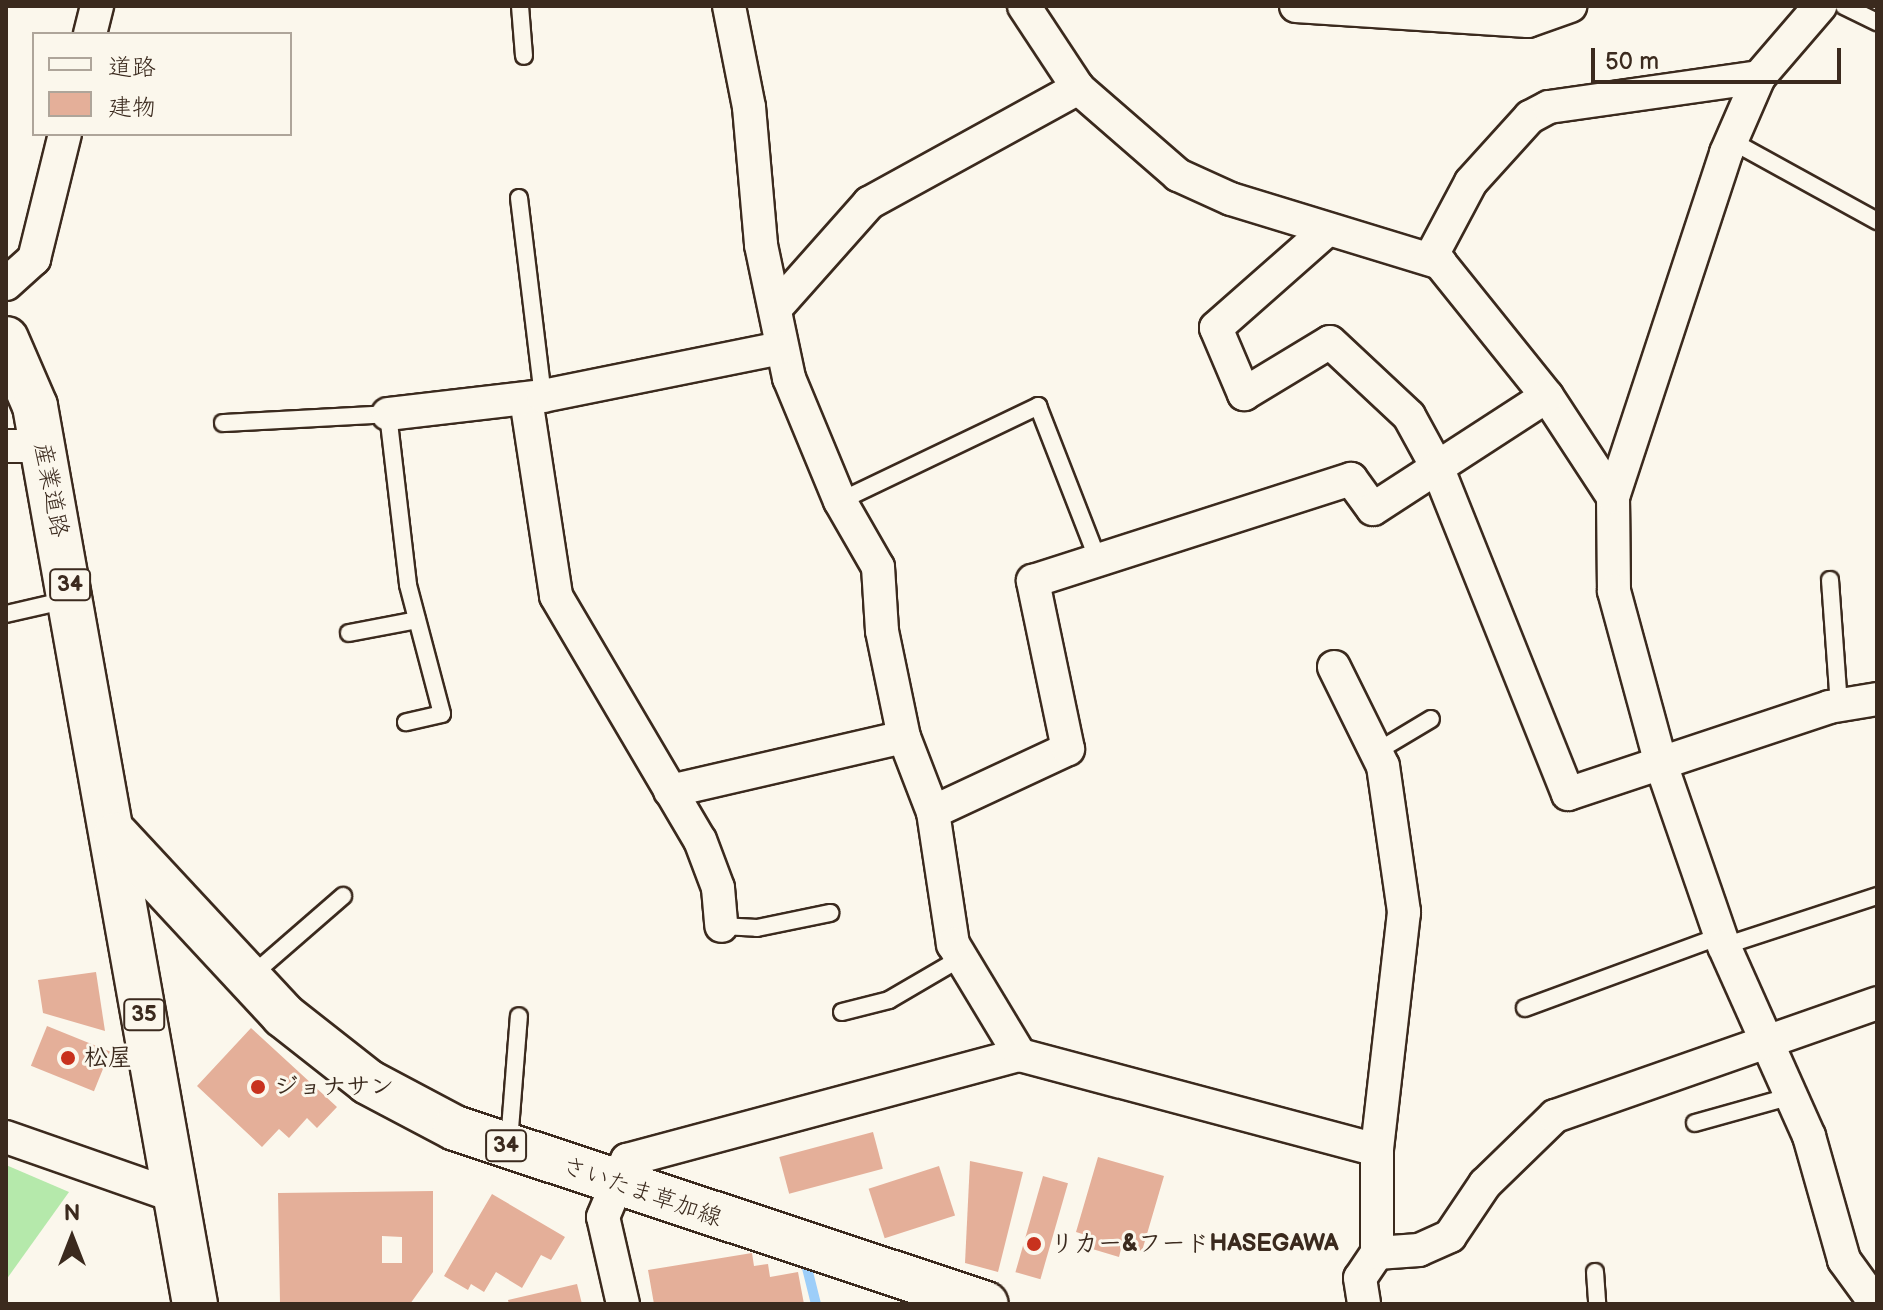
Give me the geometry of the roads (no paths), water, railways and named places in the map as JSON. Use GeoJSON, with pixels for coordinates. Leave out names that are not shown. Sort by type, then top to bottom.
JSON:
{"type":"FeatureCollection","features":[{"type":"Feature","properties":{"kind":"main road","name":"産業道路"},"geometry":{"type":"LineString","coordinates":[[6,339],[35,406],[24,446],[72,599],[116,835]]}},
{"type":"Feature","properties":{"kind":"main road","name":"さいたま草加線"},"geometry":{"type":"LineString","coordinates":[[116,835],[283,1015],[368,1082],[509,1147],[986,1304]]}},
{"type":"Feature","properties":{"kind":"main road","name":"35"},"geometry":{"type":"LineString","coordinates":[[116,835],[172,1195],[195,1304]]}},
{"type":"Feature","properties":{"kind":"street"},"geometry":{"type":"LineString","coordinates":[[90,32],[97,6]]}},
{"type":"Feature","properties":{"kind":"street"},"geometry":{"type":"LineString","coordinates":[[729,6],[781,348],[840,501],[878,567],[882,631],[904,737],[933,812],[961,958],[1020,1055]]}},
{"type":"Feature","properties":{"kind":"street"},"geometry":{"type":"LineString","coordinates":[[1024,6],[1078,88],[1178,175],[1327,230],[1430,259],[1489,318],[1547,396],[1613,497]]}},
{"type":"Feature","properties":{"kind":"street"},"geometry":{"type":"LineString","coordinates":[[1296,6],[1396,10],[1528,21],[1570,6]]}},
{"type":"Feature","properties":{"kind":"street"},"geometry":{"type":"LineString","coordinates":[[1820,6],[1759,77],[1732,141],[1613,497],[1614,591],[1661,764],[1722,941],[1762,1040],[1809,1136],[1844,1260],[1876,1304]]}},
{"type":"Feature","properties":{"kind":"street"},"geometry":{"type":"LineString","coordinates":[[1430,259],[1471,182],[1530,117],[1549,107],[1759,77]]}},
{"type":"Feature","properties":{"kind":"street"},"geometry":{"type":"LineString","coordinates":[[775,309],[869,203],[1078,88]]}},
{"type":"Feature","properties":{"kind":"street"},"geometry":{"type":"LineString","coordinates":[[6,284],[34,259],[65,136]]}},
{"type":"Feature","properties":{"kind":"street"},"geometry":{"type":"LineString","coordinates":[[1327,230],[1216,328],[1244,394],[1330,342],[1409,416],[1438,469],[1568,794],[1839,706],[1877,699]]}},
{"type":"Feature","properties":{"kind":"street"},"geometry":{"type":"LineString","coordinates":[[388,414],[534,398],[781,348]]}},
{"type":"Feature","properties":{"kind":"street"},"geometry":{"type":"LineString","coordinates":[[933,812],[1068,749],[1033,581],[1351,479],[1373,509],[1547,396]]}},
{"type":"Feature","properties":{"kind":"street"},"geometry":{"type":"LineString","coordinates":[[534,398],[556,596],[700,840],[718,888],[721,926]]}},
{"type":"Feature","properties":{"kind":"street"},"geometry":{"type":"LineString","coordinates":[[1334,667],[1376,752],[1404,912],[1377,1150],[1377,1253],[1360,1278],[1364,1304]]}},
{"type":"Feature","properties":{"kind":"street"},"geometry":{"type":"LineString","coordinates":[[670,791],[904,737]]}},
{"type":"Feature","properties":{"kind":"street"},"geometry":{"type":"LineString","coordinates":[[1377,1253],[1419,1250],[1450,1236],[1485,1184],[1555,1116],[1762,1040],[1877,1003]]}},
{"type":"Feature","properties":{"kind":"street"},"geometry":{"type":"LineString","coordinates":[[623,1304],[603,1217],[627,1160],[1020,1055],[1377,1150]]}},
{"type":"Feature","properties":{"kind":"street"},"geometry":{"type":"LineString","coordinates":[[10,1145],[172,1195]]}},
{"type":"Feature","properties":{"kind":"lane"},"geometry":{"type":"LineString","coordinates":[[520,6],[524,56]]}},
{"type":"Feature","properties":{"kind":"lane"},"geometry":{"type":"LineString","coordinates":[[1844,6],[1877,22]]}},
{"type":"Feature","properties":{"kind":"lane"},"geometry":{"type":"LineString","coordinates":[[1732,141],[1877,221]]}},
{"type":"Feature","properties":{"kind":"lane"},"geometry":{"type":"LineString","coordinates":[[519,198],[534,398]]}},
{"type":"Feature","properties":{"kind":"lane"},"geometry":{"type":"LineString","coordinates":[[840,501],[1038,406],[1098,560]]}},
{"type":"Feature","properties":{"kind":"lane"},"geometry":{"type":"LineString","coordinates":[[223,423],[388,414],[417,620],[442,714],[406,722]]}},
{"type":"Feature","properties":{"kind":"lane"},"geometry":{"type":"LineString","coordinates":[[1830,580],[1839,706]]}},
{"type":"Feature","properties":{"kind":"lane"},"geometry":{"type":"LineString","coordinates":[[6,614],[72,599]]}},
{"type":"Feature","properties":{"kind":"lane"},"geometry":{"type":"LineString","coordinates":[[349,633],[417,620]]}},
{"type":"Feature","properties":{"kind":"lane"},"geometry":{"type":"LineString","coordinates":[[1376,752],[1431,719]]}},
{"type":"Feature","properties":{"kind":"lane"},"geometry":{"type":"LineString","coordinates":[[249,977],[343,896]]}},
{"type":"Feature","properties":{"kind":"lane"},"geometry":{"type":"LineString","coordinates":[[1525,1008],[1722,941],[1877,896]]}},
{"type":"Feature","properties":{"kind":"lane"},"geometry":{"type":"LineString","coordinates":[[721,926],[757,928],[830,913]]}},
{"type":"Feature","properties":{"kind":"lane"},"geometry":{"type":"LineString","coordinates":[[842,1012],[889,1000],[961,958]]}},
{"type":"Feature","properties":{"kind":"lane"},"geometry":{"type":"LineString","coordinates":[[509,1147],[519,1016]]}},
{"type":"Feature","properties":{"kind":"lane"},"geometry":{"type":"LineString","coordinates":[[1695,1123],[1788,1097]]}},
{"type":"Feature","properties":{"kind":"lane"},"geometry":{"type":"LineString","coordinates":[[1595,1272],[1597,1304]]}},
{"type":"Feature","properties":{"kind":"waterway"},"geometry":{"type":"LineString","coordinates":[[804,1256],[816,1304]]}},
{"type":"Feature","properties":{"kind":"place","name":"松屋"},"geometry":{"type":"Point","coordinates":[68,1058]}},
{"type":"Feature","properties":{"kind":"place","name":"ジョナサン"},"geometry":{"type":"Point","coordinates":[258,1087]}},
{"type":"Feature","properties":{"kind":"place","name":"リカー&フードHASEGAWA"},"geometry":{"type":"Point","coordinates":[1034,1244]}}]}
